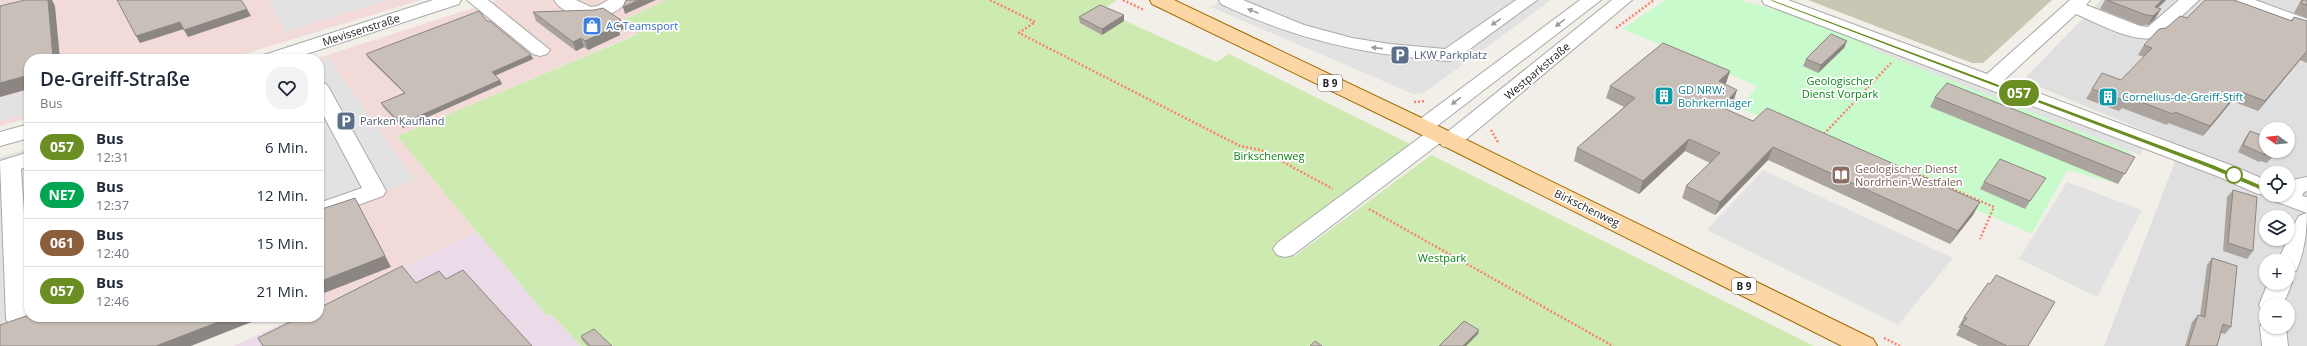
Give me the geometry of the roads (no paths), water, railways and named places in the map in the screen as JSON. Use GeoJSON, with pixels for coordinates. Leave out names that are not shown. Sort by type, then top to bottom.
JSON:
{"type":"FeatureCollection","features":[{"type":"Feature","properties":{"kind":"main road","name":"Birkschenweg"},"geometry":{"type":"LineString","coordinates":[[1159,0],[1437,134],[1864,346]]}},
{"type":"Feature","properties":{"kind":"street","name":"Mevissenstraße"},"geometry":{"type":"LineString","coordinates":[[306,54],[452,0]]}},
{"type":"Feature","properties":{"kind":"street"},"geometry":{"type":"LineString","coordinates":[[476,0],[540,50]]}},
{"type":"Feature","properties":{"kind":"street"},"geometry":{"type":"LineString","coordinates":[[563,0],[583,13],[599,12],[619,0]]}},
{"type":"Feature","properties":{"kind":"street"},"geometry":{"type":"LineString","coordinates":[[1228,0],[1295,28],[1330,39],[1370,48],[1449,55],[1528,0]]}},
{"type":"Feature","properties":{"kind":"street","name":"Westparkstraße"},"geometry":{"type":"LineString","coordinates":[[1437,134],[1592,0]]}},
{"type":"Feature","properties":{"kind":"street","name":"Westparkstraße"},"geometry":{"type":"LineString","coordinates":[[1437,134],[1623,0]]}},
{"type":"Feature","properties":{"kind":"street"},"geometry":{"type":"LineString","coordinates":[[1771,0],[2224,171],[2259,186]]}},
{"type":"Feature","properties":{"kind":"street"},"geometry":{"type":"LineString","coordinates":[[1990,82],[2078,3],[2136,31],[2152,33],[2190,0]]}},
{"type":"Feature","properties":{"kind":"street"},"geometry":{"type":"LineString","coordinates":[[2238,0],[2274,6],[2307,26]]}},
{"type":"Feature","properties":{"kind":"street"},"geometry":{"type":"LineString","coordinates":[[324,97],[375,191],[324,204]]}},
{"type":"Feature","properties":{"kind":"street"},"geometry":{"type":"LineString","coordinates":[[0,139],[24,132]]}},
{"type":"Feature","properties":{"kind":"street"},"geometry":{"type":"LineString","coordinates":[[1285,249],[1352,200],[1437,134]]}},
{"type":"Feature","properties":{"kind":"street"},"geometry":{"type":"LineString","coordinates":[[13,164],[16,320]]}},
{"type":"Feature","properties":{"kind":"street"},"geometry":{"type":"LineString","coordinates":[[2295,187],[2307,184]]}},
{"type":"Feature","properties":{"kind":"street"},"geometry":{"type":"LineString","coordinates":[[2293,254],[2307,221]]}},
{"type":"Feature","properties":{"kind":"street"},"geometry":{"type":"LineString","coordinates":[[2274,334],[2275,346]]}},
{"type":"Feature","properties":{"kind":"place","name":"AC Teamsport"},"geometry":{"type":"Point","coordinates":[592,26]}},
{"type":"Feature","properties":{"kind":"place","name":"LKW Parkplatz"},"geometry":{"type":"Point","coordinates":[1400,55]}},
{"type":"Feature","properties":{"kind":"place","name":"GD NRW: Bohrkernlager"},"geometry":{"type":"Point","coordinates":[1664,96]}},
{"type":"Feature","properties":{"kind":"place","name":"Cornelius-de-Greiff-Stift"},"geometry":{"type":"Point","coordinates":[2108,97]}},
{"type":"Feature","properties":{"kind":"place","name":"Parken Kaufland"},"geometry":{"type":"Point","coordinates":[346,121]}},
{"type":"Feature","properties":{"kind":"place","name":"Geologischer Dienst Nordrhein-Westfalen"},"geometry":{"type":"Point","coordinates":[1841,175]}},
{"type":"Feature","properties":{"kind":"park label","name":"Geologischer Dienst Vorpark"},"geometry":{"type":"Point","coordinates":[1840,87]}},
{"type":"Feature","properties":{"kind":"park label","name":"Westpark"},"geometry":{"type":"Point","coordinates":[1442,258]}}]}
